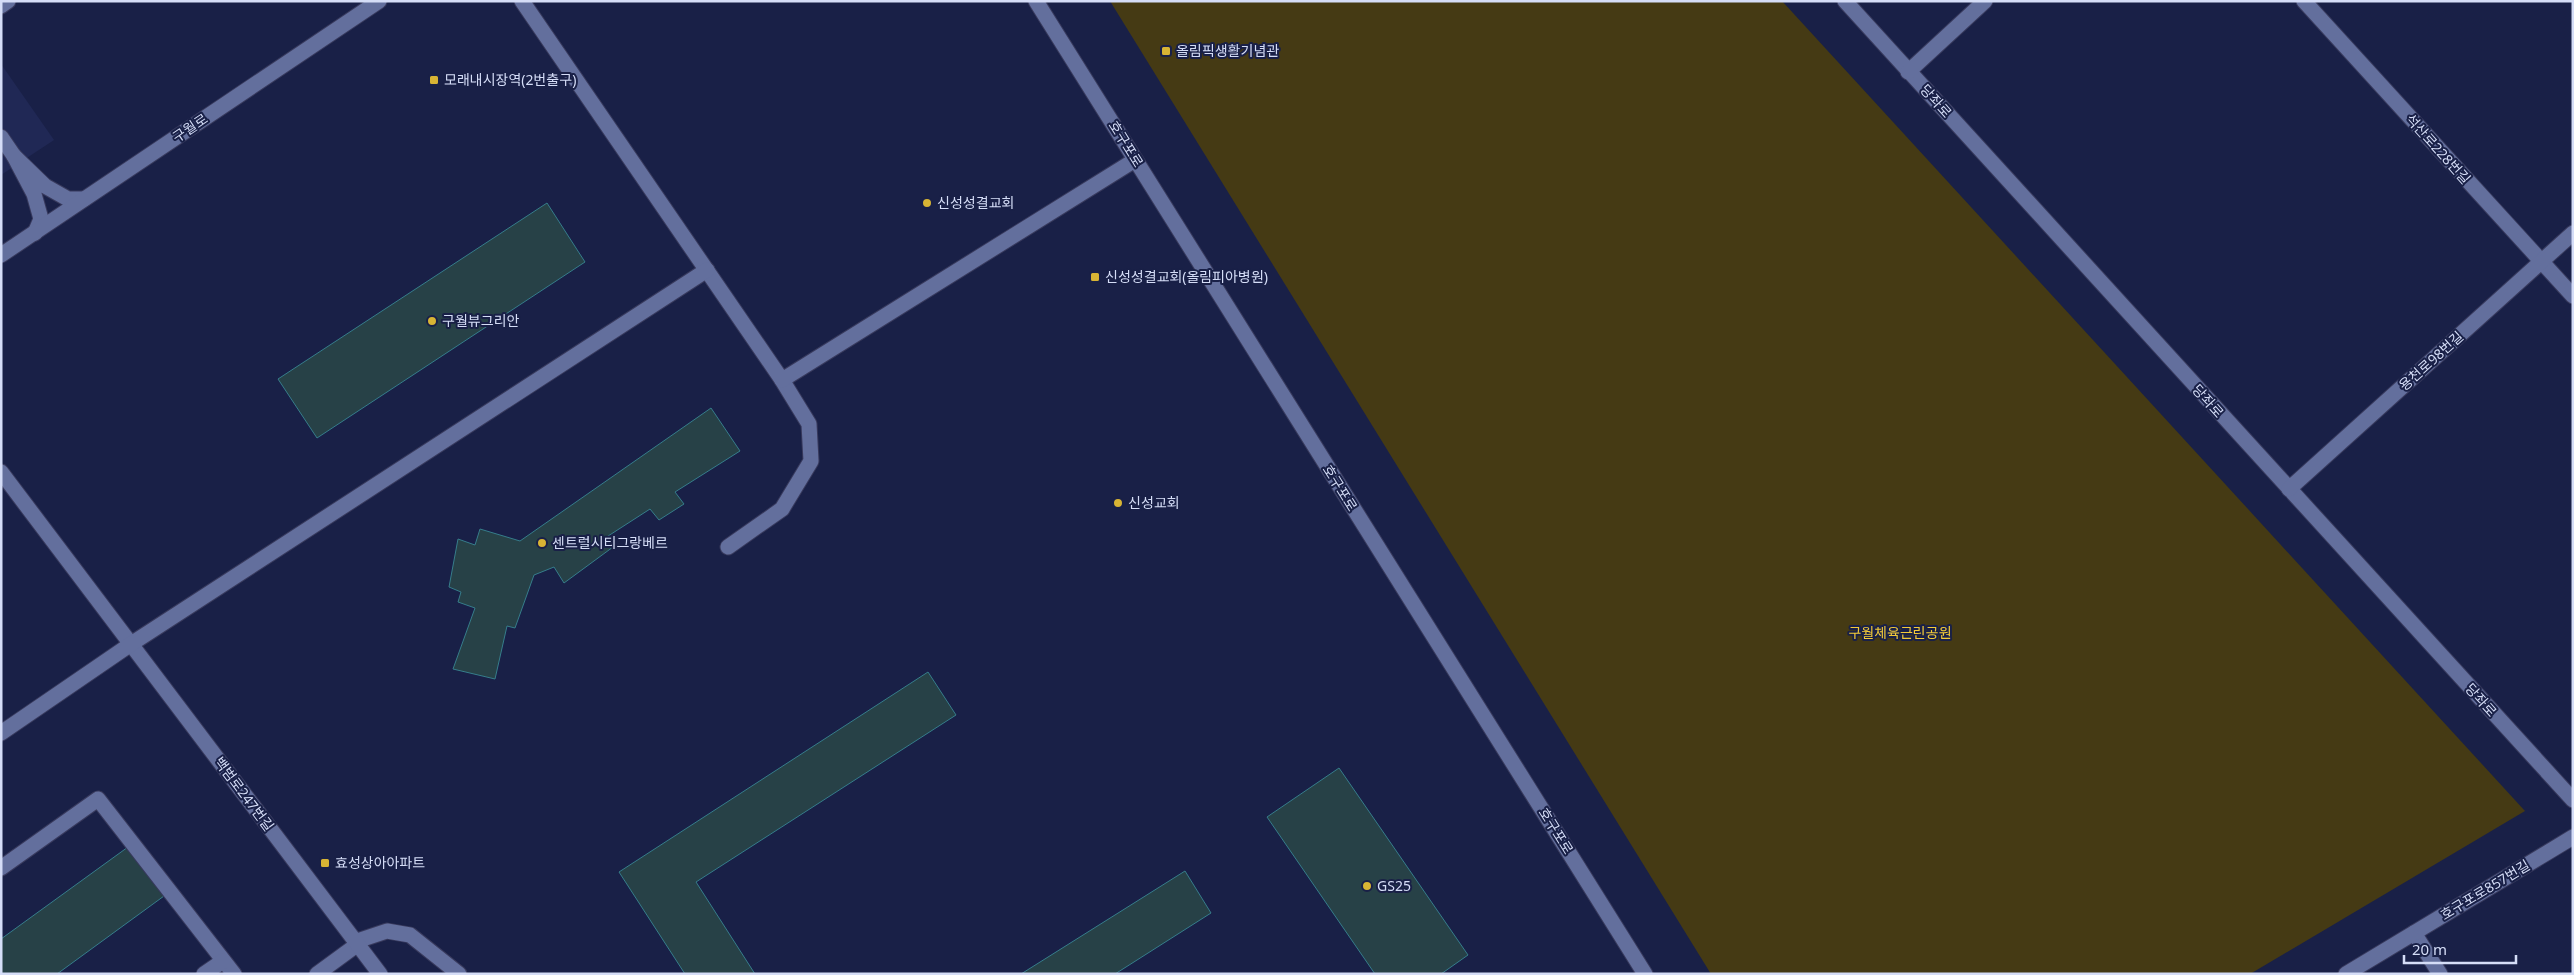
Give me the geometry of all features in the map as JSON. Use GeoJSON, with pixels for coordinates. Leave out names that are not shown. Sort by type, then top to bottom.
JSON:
{"type":"FeatureCollection","features":[{"type":"Feature","properties":{"kind":"street"},"geometry":{"type":"LineString","coordinates":[[1,6],[8,1]]}},
{"type":"Feature","properties":{"kind":"street","name":"구월로"},"geometry":{"type":"LineString","coordinates":[[1,256],[380,1]]}},
{"type":"Feature","properties":{"kind":"street"},"geometry":{"type":"LineString","coordinates":[[522,1],[782,380],[809,424],[811,461],[782,509],[728,547]]}},
{"type":"Feature","properties":{"kind":"street","name":"호구포로"},"geometry":{"type":"LineString","coordinates":[[1036,1],[1645,974]]}},
{"type":"Feature","properties":{"kind":"street","name":"당좌로"},"geometry":{"type":"LineString","coordinates":[[1844,1],[2573,800]]}},
{"type":"Feature","properties":{"kind":"street"},"geometry":{"type":"LineString","coordinates":[[1908,72],[1985,1]]}},
{"type":"Feature","properties":{"kind":"street","name":"석산로228번길"},"geometry":{"type":"LineString","coordinates":[[2304,1],[2573,296]]}},
{"type":"Feature","properties":{"kind":"street"},"geometry":{"type":"LineString","coordinates":[[1,137],[14,156],[34,194],[42,219],[35,233]]}},
{"type":"Feature","properties":{"kind":"street"},"geometry":{"type":"LineString","coordinates":[[14,156],[45,186],[68,199],[84,199]]}},
{"type":"Feature","properties":{"kind":"street"},"geometry":{"type":"LineString","coordinates":[[782,380],[1135,160]]}},
{"type":"Feature","properties":{"kind":"street","name":"용천로98번길"},"geometry":{"type":"LineString","coordinates":[[2289,489],[2573,232]]}},
{"type":"Feature","properties":{"kind":"street"},"geometry":{"type":"LineString","coordinates":[[1,733],[131,644],[707,270]]}},
{"type":"Feature","properties":{"kind":"street","name":"백범로247번길"},"geometry":{"type":"LineString","coordinates":[[1,472],[380,974]]}},
{"type":"Feature","properties":{"kind":"street"},"geometry":{"type":"LineString","coordinates":[[1,868],[98,799],[234,974]]}},
{"type":"Feature","properties":{"kind":"street","name":"호구포로857번길"},"geometry":{"type":"LineString","coordinates":[[2346,974],[2573,837]]}},
{"type":"Feature","properties":{"kind":"street"},"geometry":{"type":"LineString","coordinates":[[316,974],[358,944],[360,940],[387,931],[410,935],[459,974]]}},
{"type":"Feature","properties":{"kind":"street"},"geometry":{"type":"LineString","coordinates":[[2414,933],[2440,974]]}},
{"type":"Feature","properties":{"kind":"street"},"geometry":{"type":"LineString","coordinates":[[204,974],[223,960]]}},
{"type":"Feature","properties":{"kind":"shaded area"},"geometry":{"type":"Polygon","coordinates":[[[1,64],[54,140],[1,175],[1,64]]]}},
{"type":"Feature","properties":{"kind":"green space","name":"구월체육근린공원"},"geometry":{"type":"Polygon","coordinates":[[[1110,1],[1782,1],[2525,811],[2250,974],[1711,974],[1110,1]]]}},
{"type":"Feature","properties":{"kind":"building","name":"구월뷰그리안"},"geometry":{"type":"Polygon","coordinates":[[[547,203],[585,262],[317,438],[278,379],[547,203]]]}},
{"type":"Feature","properties":{"kind":"building","name":"센트럴시티그랑베르"},"geometry":{"type":"Polygon","coordinates":[[[711,408],[740,451],[675,492],[684,504],[659,520],[650,509],[605,538],[613,547],[564,583],[554,567],[534,575],[515,628],[507,626],[495,679],[453,669],[475,608],[458,602],[461,592],[449,587],[458,539],[475,545],[480,529],[520,541],[711,408]]]}},
{"type":"Feature","properties":{"kind":"building"},"geometry":{"type":"Polygon","coordinates":[[[928,672],[956,715],[696,882],[755,974],[685,974],[619,872],[928,672]]]}},
{"type":"Feature","properties":{"kind":"building"},"geometry":{"type":"Polygon","coordinates":[[[1339,768],[1468,955],[1441,974],[1375,974],[1267,817],[1339,768]]]}},
{"type":"Feature","properties":{"kind":"building"},"geometry":{"type":"Polygon","coordinates":[[[128,847],[164,896],[57,974],[1,974],[1,939],[128,847]]]}},
{"type":"Feature","properties":{"kind":"building"},"geometry":{"type":"Polygon","coordinates":[[[1185,871],[1211,913],[1115,974],[1021,974],[1185,871]]]}},
{"type":"Feature","properties":{"kind":"place","name":"올림픽생활기념관"},"geometry":{"type":"Point","coordinates":[1166,51]}},
{"type":"Feature","properties":{"kind":"place","name":"모래내시장역(2번출구)"},"geometry":{"type":"Point","coordinates":[434,80]}},
{"type":"Feature","properties":{"kind":"place","name":"신성성결교회"},"geometry":{"type":"Point","coordinates":[927,203]}},
{"type":"Feature","properties":{"kind":"place","name":"신성성결교회(올림피아병원)"},"geometry":{"type":"Point","coordinates":[1095,277]}},
{"type":"Feature","properties":{"kind":"place","name":"구월뷰그리안"},"geometry":{"type":"Point","coordinates":[432,321]}},
{"type":"Feature","properties":{"kind":"place","name":"신성교회"},"geometry":{"type":"Point","coordinates":[1118,503]}},
{"type":"Feature","properties":{"kind":"place","name":"센트럴시티그랑베르"},"geometry":{"type":"Point","coordinates":[542,543]}},
{"type":"Feature","properties":{"kind":"place","name":"효성상아아파트"},"geometry":{"type":"Point","coordinates":[325,863]}},
{"type":"Feature","properties":{"kind":"place","name":"GS25"},"geometry":{"type":"Point","coordinates":[1367,886]}}]}
